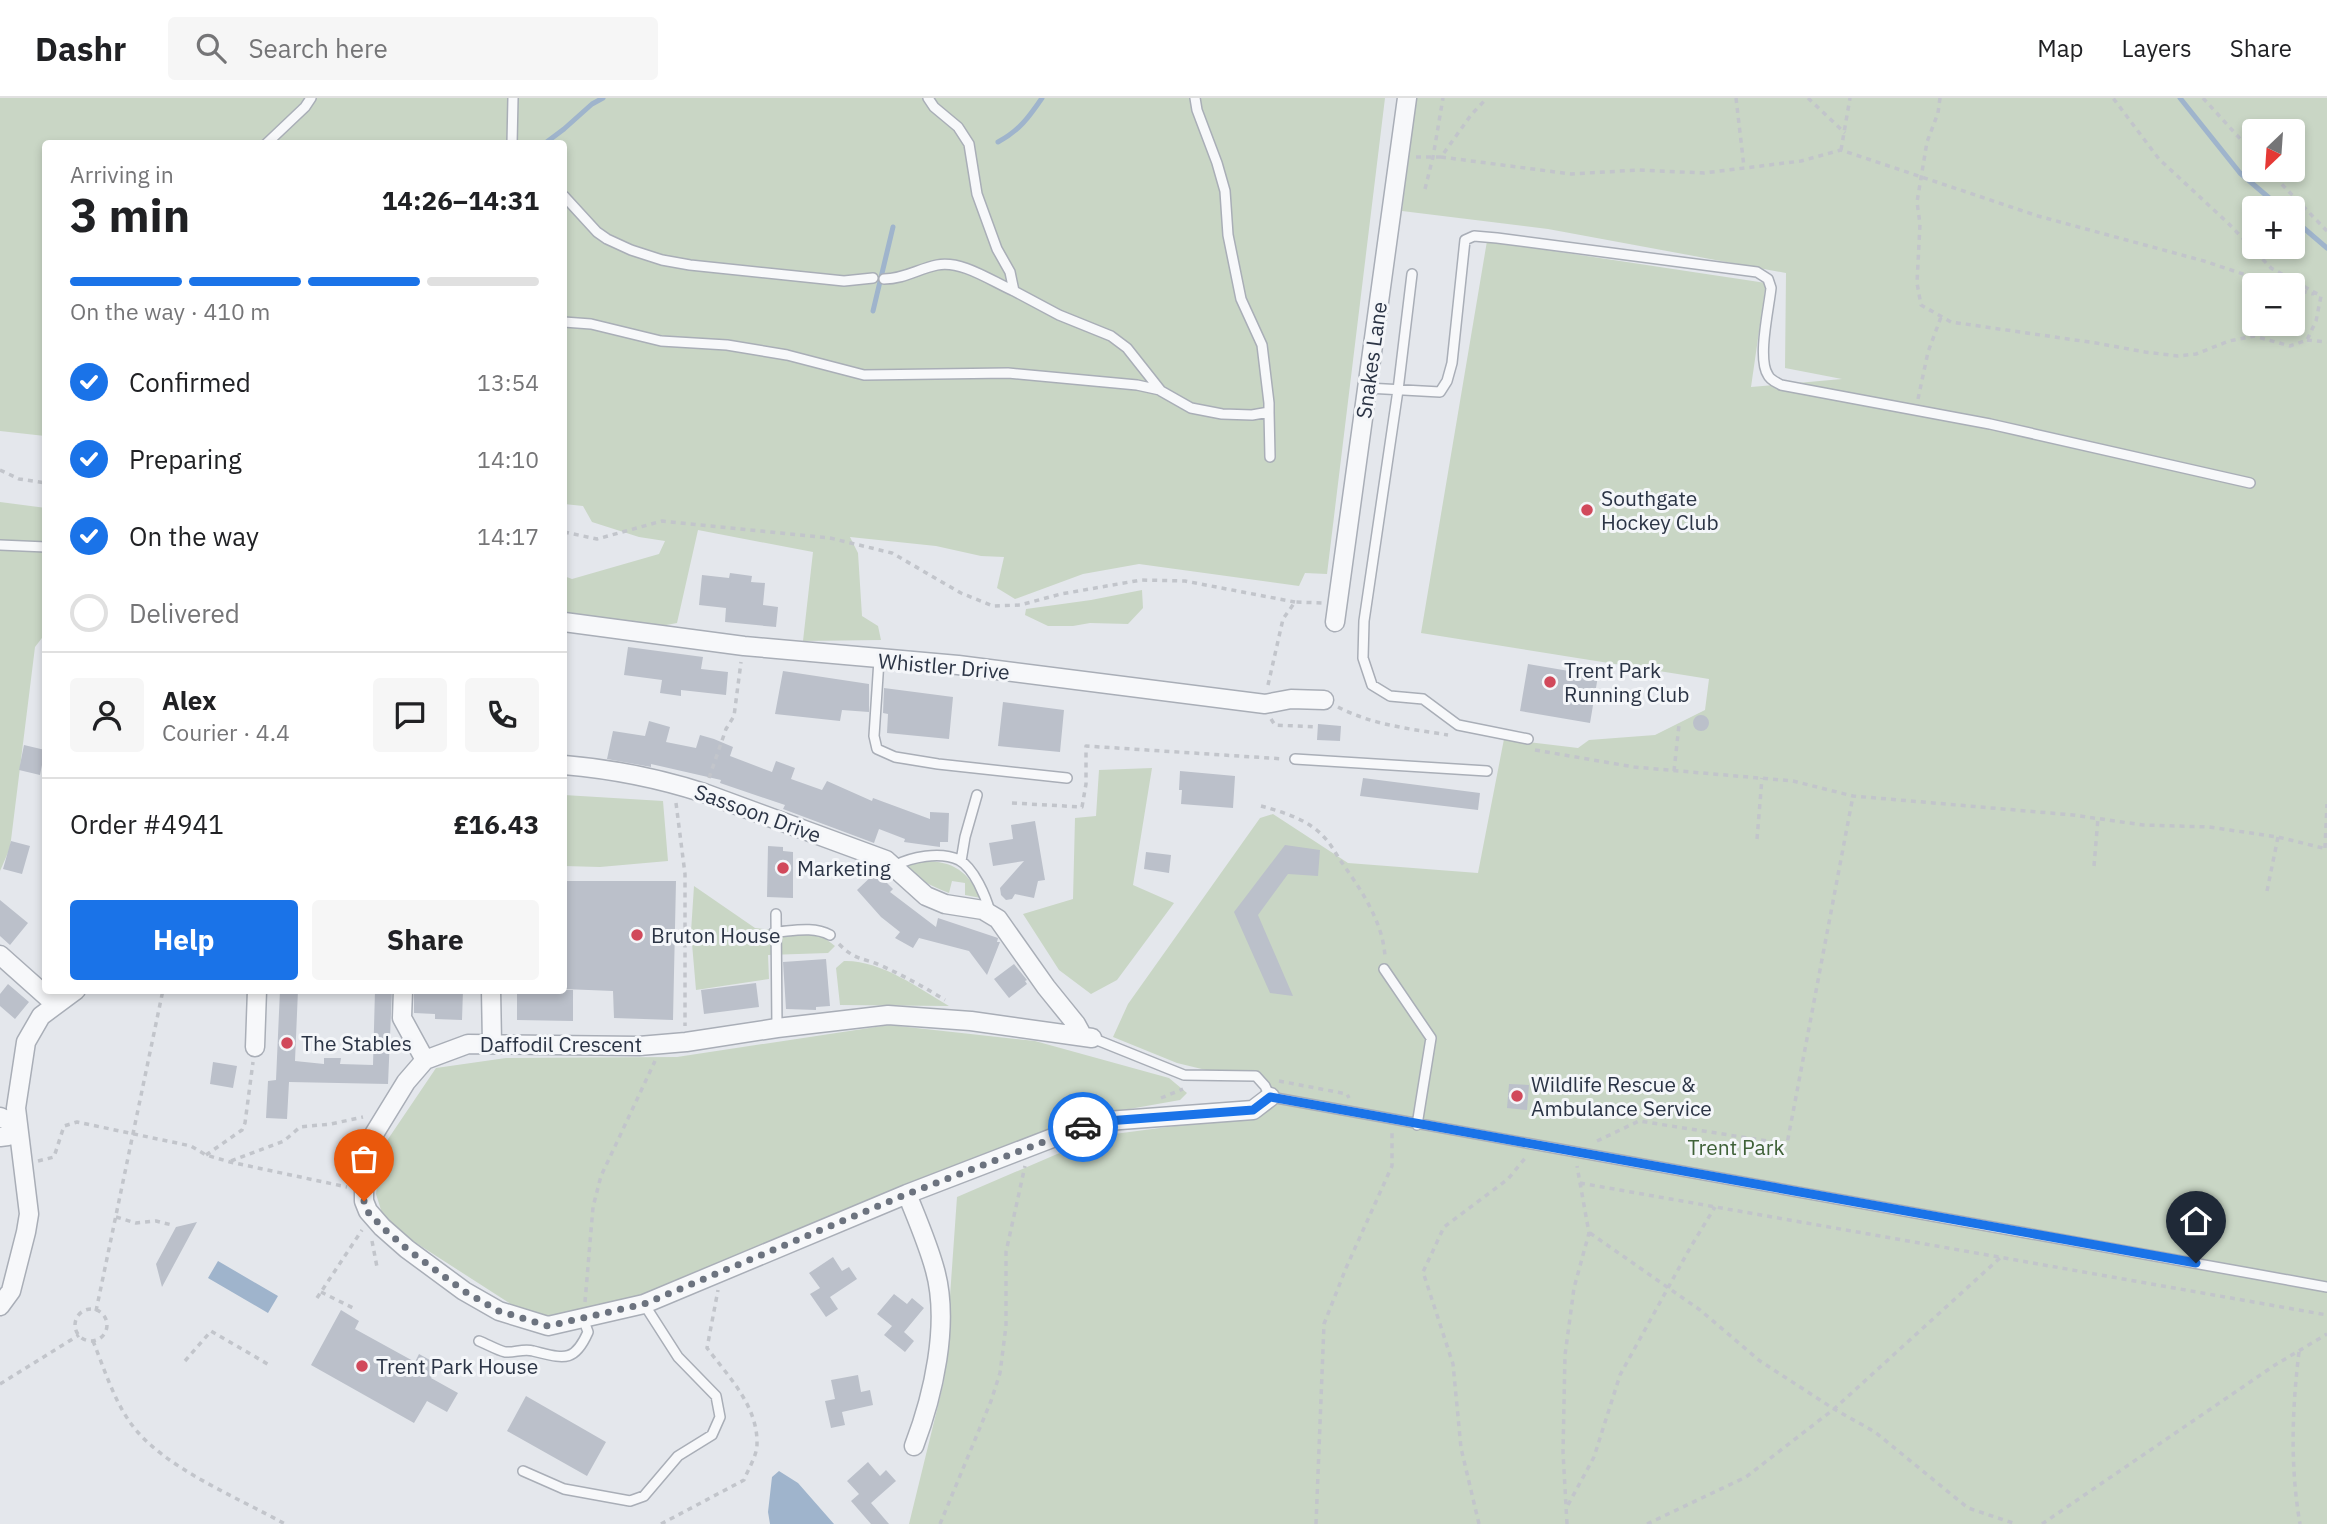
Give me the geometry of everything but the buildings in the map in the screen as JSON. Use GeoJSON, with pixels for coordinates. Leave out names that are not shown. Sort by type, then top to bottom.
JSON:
{"type":"FeatureCollection","features":[{"type":"Feature","properties":{"kind":"street","name":"Snakes Lane"},"geometry":{"type":"LineString","coordinates":[[1336,613],[1408,98]]}},
{"type":"Feature","properties":{"kind":"street","name":"Whistler Drive"},"geometry":{"type":"LineString","coordinates":[[567,622],[744,646],[958,665],[1265,704],[1292,699],[1324,700]]}},
{"type":"Feature","properties":{"kind":"street","name":"Sassoon Drive"},"geometry":{"type":"LineString","coordinates":[[567,765],[600,768],[673,783],[704,793],[886,860],[926,896],[945,904],[984,910],[991,914]]}},
{"type":"Feature","properties":{"kind":"street"},"geometry":{"type":"LineString","coordinates":[[991,914],[998,919],[1046,987],[1087,1037]]}},
{"type":"Feature","properties":{"kind":"street"},"geometry":{"type":"LineString","coordinates":[[0,955],[42,992]]}},
{"type":"Feature","properties":{"kind":"street"},"geometry":{"type":"LineString","coordinates":[[44,994],[55,1004]]}},
{"type":"Feature","properties":{"kind":"street"},"geometry":{"type":"LineString","coordinates":[[0,1306],[11,1291],[29,1214],[16,1108],[26,1042],[41,1016],[70,994]]}},
{"type":"Feature","properties":{"kind":"street"},"geometry":{"type":"LineString","coordinates":[[255,1047],[257,994]]}},
{"type":"Feature","properties":{"kind":"street"},"geometry":{"type":"LineString","coordinates":[[403,994],[402,1018],[425,1060],[406,1082],[371,1139],[364,1168],[363,1191],[368,1212],[407,1249],[464,1291],[499,1311],[548,1326],[644,1304],[907,1194],[1094,1122],[1253,1110],[1270,1097]]}},
{"type":"Feature","properties":{"kind":"street"},"geometry":{"type":"LineString","coordinates":[[491,994],[492,1043]]}},
{"type":"Feature","properties":{"kind":"street","name":"Daffodil Crescent"},"geometry":{"type":"LineString","coordinates":[[425,1060],[468,1044],[677,1043],[888,1015],[971,1021],[1087,1037]]}},
{"type":"Feature","properties":{"kind":"street"},"geometry":{"type":"LineString","coordinates":[[0,1116],[17,1125]]}},
{"type":"Feature","properties":{"kind":"street"},"geometry":{"type":"LineString","coordinates":[[0,1137],[8,1136],[17,1125]]}},
{"type":"Feature","properties":{"kind":"street"},"geometry":{"type":"LineString","coordinates":[[907,1194],[935,1271],[940,1300],[939,1348],[915,1446]]}},
{"type":"Feature","properties":{"kind":"lane"},"geometry":{"type":"LineString","coordinates":[[270,140],[311,98]]}},
{"type":"Feature","properties":{"kind":"lane"},"geometry":{"type":"LineString","coordinates":[[512,140],[513,98]]}},
{"type":"Feature","properties":{"kind":"lane"},"geometry":{"type":"LineString","coordinates":[[928,98],[934,107],[958,127],[969,144],[977,194],[997,249],[1010,272],[1014,291]]}},
{"type":"Feature","properties":{"kind":"lane"},"geometry":{"type":"LineString","coordinates":[[1195,98],[1196,110],[1225,191],[1228,235],[1241,299],[1262,345],[1269,412],[1270,457]]}},
{"type":"Feature","properties":{"kind":"lane"},"geometry":{"type":"LineString","coordinates":[[567,199],[607,239],[662,260],[844,281],[873,278]]}},
{"type":"Feature","properties":{"kind":"lane"},"geometry":{"type":"LineString","coordinates":[[1367,388],[1440,392],[1447,381],[1452,363],[1465,240],[1474,236],[1758,272],[1768,279],[1771,288],[1763,355],[1764,368],[1769,378],[1781,385],[1916,408],[2250,483]]}},
{"type":"Feature","properties":{"kind":"lane"},"geometry":{"type":"LineString","coordinates":[[884,279],[901,278],[937,265],[962,267],[1059,315],[1111,336],[1127,348],[1161,391]]}},
{"type":"Feature","properties":{"kind":"lane"},"geometry":{"type":"LineString","coordinates":[[1412,274],[1364,621],[1363,658],[1372,685],[1390,696],[1423,699],[1458,725],[1529,744]]}},
{"type":"Feature","properties":{"kind":"lane"},"geometry":{"type":"LineString","coordinates":[[567,322],[590,324],[661,341],[727,345],[787,355],[864,375],[1008,373],[1137,385],[1161,391],[1203,412],[1252,415],[1269,412]]}},
{"type":"Feature","properties":{"kind":"lane"},"geometry":{"type":"LineString","coordinates":[[0,545],[42,547]]}},
{"type":"Feature","properties":{"kind":"lane"},"geometry":{"type":"LineString","coordinates":[[879,660],[874,736],[877,750],[895,757],[938,764],[1067,778]]}},
{"type":"Feature","properties":{"kind":"lane"},"geometry":{"type":"LineString","coordinates":[[1295,759],[1487,771]]}},
{"type":"Feature","properties":{"kind":"lane"},"geometry":{"type":"LineString","coordinates":[[961,861],[976,795]]}},
{"type":"Feature","properties":{"kind":"lane"},"geometry":{"type":"LineString","coordinates":[[894,866],[916,858],[946,857],[961,861],[985,892],[991,914]]}},
{"type":"Feature","properties":{"kind":"lane"},"geometry":{"type":"LineString","coordinates":[[776,914],[774,932],[778,1028]]}},
{"type":"Feature","properties":{"kind":"lane"},"geometry":{"type":"LineString","coordinates":[[774,932],[808,930],[823,931],[830,935]]}},
{"type":"Feature","properties":{"kind":"lane"},"geometry":{"type":"LineString","coordinates":[[1384,969],[1431,1038],[1418,1125]]}},
{"type":"Feature","properties":{"kind":"lane"},"geometry":{"type":"LineString","coordinates":[[1087,1037],[1184,1075],[1256,1076],[1270,1097],[2327,1287]]}},
{"type":"Feature","properties":{"kind":"lane"},"geometry":{"type":"LineString","coordinates":[[523,1471],[564,1489],[630,1501],[645,1496],[678,1456],[712,1435],[720,1418],[716,1396],[678,1357],[644,1304]]}},
{"type":"Feature","properties":{"kind":"lane"},"geometry":{"type":"LineString","coordinates":[[479,1341],[506,1352],[531,1350],[554,1356],[569,1356],[581,1348],[588,1332],[583,1318]]}},
{"type":"Feature","properties":{"kind":"path"},"geometry":{"type":"LineString","coordinates":[[1425,189],[1443,98]]}},
{"type":"Feature","properties":{"kind":"path"},"geometry":{"type":"LineString","coordinates":[[1441,157],[1471,115],[1487,98]]}},
{"type":"Feature","properties":{"kind":"path"},"geometry":{"type":"LineString","coordinates":[[1736,98],[1744,167]]}},
{"type":"Feature","properties":{"kind":"path"},"geometry":{"type":"LineString","coordinates":[[1808,98],[1845,133]]}},
{"type":"Feature","properties":{"kind":"path"},"geometry":{"type":"LineString","coordinates":[[1841,150],[1850,98]]}},
{"type":"Feature","properties":{"kind":"path"},"geometry":{"type":"LineString","coordinates":[[1940,98],[1938,113],[1927,142],[1917,202],[1920,224],[1917,283],[1921,305],[1951,322],[2178,356],[2196,354],[2229,341],[2254,336],[2290,346],[2307,340],[2327,342]]}},
{"type":"Feature","properties":{"kind":"path"},"geometry":{"type":"LineString","coordinates":[[2113,98],[2159,159],[2229,224],[2271,268],[2324,295]]}},
{"type":"Feature","properties":{"kind":"path"},"geometry":{"type":"LineString","coordinates":[[2203,98],[2242,141]]}},
{"type":"Feature","properties":{"kind":"path"},"geometry":{"type":"LineString","coordinates":[[1398,158],[1441,157],[1572,174],[1638,170],[1704,173],[1801,161],[1841,150],[2038,216],[2242,274]]}},
{"type":"Feature","properties":{"kind":"path"},"geometry":{"type":"LineString","coordinates":[[2280,182],[2327,231]]}},
{"type":"Feature","properties":{"kind":"path"},"geometry":{"type":"LineString","coordinates":[[2305,291],[2324,295]]}},
{"type":"Feature","properties":{"kind":"path"},"geometry":{"type":"LineString","coordinates":[[2307,340],[2324,295]]}},
{"type":"Feature","properties":{"kind":"path"},"geometry":{"type":"LineString","coordinates":[[1916,408],[1928,352],[1941,317]]}},
{"type":"Feature","properties":{"kind":"path"},"geometry":{"type":"LineString","coordinates":[[0,470],[19,479],[42,482]]}},
{"type":"Feature","properties":{"kind":"path"},"geometry":{"type":"LineString","coordinates":[[567,533],[597,539],[662,521],[830,538],[892,553],[961,593],[993,606],[1020,605],[1061,594],[1141,580],[1185,581],[1295,602],[1336,613]]}},
{"type":"Feature","properties":{"kind":"path"},"geometry":{"type":"LineString","coordinates":[[1295,602],[1283,619],[1265,704],[1275,725],[1315,727]]}},
{"type":"Feature","properties":{"kind":"path"},"geometry":{"type":"LineString","coordinates":[[704,793],[726,729],[734,716],[744,646]]}},
{"type":"Feature","properties":{"kind":"path"},"geometry":{"type":"LineString","coordinates":[[1324,700],[1356,716],[1451,736]]}},
{"type":"Feature","properties":{"kind":"path"},"geometry":{"type":"LineString","coordinates":[[1674,771],[1679,726]]}},
{"type":"Feature","properties":{"kind":"path"},"geometry":{"type":"LineString","coordinates":[[1529,744],[1634,767],[1793,780],[1853,796],[2098,818],[2143,825],[2209,827],[2278,837],[2326,848],[2327,804]]}},
{"type":"Feature","properties":{"kind":"path"},"geometry":{"type":"LineString","coordinates":[[1012,803],[1082,807],[1086,784],[1086,746],[1295,759]]}},
{"type":"Feature","properties":{"kind":"path"},"geometry":{"type":"LineString","coordinates":[[1757,839],[1762,778]]}},
{"type":"Feature","properties":{"kind":"path"},"geometry":{"type":"LineString","coordinates":[[583,1318],[593,1206],[601,1176],[656,1059],[677,1043],[685,874],[673,783]]}},
{"type":"Feature","properties":{"kind":"path"},"geometry":{"type":"LineString","coordinates":[[1575,1152],[1639,1121],[1787,1144],[1853,796]]}},
{"type":"Feature","properties":{"kind":"path"},"geometry":{"type":"LineString","coordinates":[[1261,806],[1294,817],[1324,836],[1357,883],[1375,918],[1384,944],[1384,969]]}},
{"type":"Feature","properties":{"kind":"path"},"geometry":{"type":"LineString","coordinates":[[2094,866],[2098,818]]}},
{"type":"Feature","properties":{"kind":"path"},"geometry":{"type":"LineString","coordinates":[[2267,891],[2278,837]]}},
{"type":"Feature","properties":{"kind":"path"},"geometry":{"type":"LineString","coordinates":[[830,935],[850,956],[877,964],[914,981],[959,1009],[971,1021]]}},
{"type":"Feature","properties":{"kind":"path"},"geometry":{"type":"LineString","coordinates":[[96,1311],[162,994]]}},
{"type":"Feature","properties":{"kind":"path"},"geometry":{"type":"LineString","coordinates":[[206,1155],[242,1130],[255,1047]]}},
{"type":"Feature","properties":{"kind":"path"},"geometry":{"type":"LineString","coordinates":[[230,1162],[284,1141],[300,1127],[331,1125],[368,1115]]}},
{"type":"Feature","properties":{"kind":"path"},"geometry":{"type":"LineString","coordinates":[[1316,1524],[1324,1324],[1392,1166],[1392,1119]]}},
{"type":"Feature","properties":{"kind":"path"},"geometry":{"type":"LineString","coordinates":[[22,1163],[54,1157],[61,1132],[70,1123],[77,1122],[191,1146],[206,1155],[230,1162],[363,1191]]}},
{"type":"Feature","properties":{"kind":"path"},"geometry":{"type":"LineString","coordinates":[[1479,1524],[1461,1448],[1453,1364],[1423,1272],[1444,1227],[1508,1179],[1537,1145]]}},
{"type":"Feature","properties":{"kind":"path"},"geometry":{"type":"LineString","coordinates":[[940,1524],[1000,1373],[1006,1326],[1006,1252],[1027,1159],[1024,1149]]}},
{"type":"Feature","properties":{"kind":"path"},"geometry":{"type":"LineString","coordinates":[[1567,1524],[1563,1452],[1565,1355],[1574,1288],[1590,1233],[1580,1183],[2327,1315]]}},
{"type":"Feature","properties":{"kind":"path"},"geometry":{"type":"LineString","coordinates":[[1567,1506],[1594,1457],[1620,1376],[1667,1287],[1715,1207]]}},
{"type":"Feature","properties":{"kind":"path"},"geometry":{"type":"LineString","coordinates":[[317,1298],[361,1233],[368,1212]]}},
{"type":"Feature","properties":{"kind":"path"},"geometry":{"type":"LineString","coordinates":[[116,1217],[136,1223],[156,1221],[172,1225]]}},
{"type":"Feature","properties":{"kind":"path"},"geometry":{"type":"LineString","coordinates":[[1590,1233],[1700,1310],[1760,1361],[1875,1432],[1968,1507],[2017,1524]]}},
{"type":"Feature","properties":{"kind":"path"},"geometry":{"type":"LineString","coordinates":[[1647,1524],[1746,1477],[1834,1409],[2001,1257]]}},
{"type":"Feature","properties":{"kind":"path"},"geometry":{"type":"LineString","coordinates":[[321,1292],[355,1309]]}},
{"type":"Feature","properties":{"kind":"path"},"geometry":{"type":"LineString","coordinates":[[87,1310],[96,1311],[105,1318],[107,1328],[102,1337],[93,1341],[83,1339],[76,1326],[79,1316],[87,1310]]}},
{"type":"Feature","properties":{"kind":"path"},"geometry":{"type":"LineString","coordinates":[[185,1361],[211,1331],[271,1366]]}},
{"type":"Feature","properties":{"kind":"path"},"geometry":{"type":"LineString","coordinates":[[2042,1524],[2327,1334]]}},
{"type":"Feature","properties":{"kind":"path"},"geometry":{"type":"LineString","coordinates":[[0,1384],[79,1335]]}},
{"type":"Feature","properties":{"kind":"path"},"geometry":{"type":"LineString","coordinates":[[93,1341],[130,1423],[152,1448],[285,1524]]}},
{"type":"Feature","properties":{"kind":"path"},"geometry":{"type":"LineString","coordinates":[[2299,1351],[2292,1410],[2293,1483],[2300,1524]]}},
{"type":"Feature","properties":{"kind":"green space"},"geometry":{"type":"Polygon","coordinates":[[[0,98],[1385,98],[1327,574],[1305,573],[1299,586],[1139,564],[1083,574],[1015,599],[997,588],[1004,557],[981,556],[936,546],[850,537],[858,553],[862,616],[878,626],[881,640],[803,641],[813,552],[698,530],[677,623],[656,627],[567,615],[567,577],[572,579],[659,554],[665,541],[639,537],[592,522],[583,506],[567,504],[567,140],[42,140],[42,436],[0,431],[0,98]]]}},
{"type":"Feature","properties":{"kind":"green space","name":"Trent Park"},"geometry":{"type":"Polygon","coordinates":[[[1415,98],[2327,98],[2327,1524],[909,1524],[944,1381],[957,1197],[1099,1136],[1259,1115],[1272,1086],[1177,1063],[1113,1037],[1128,1004],[1260,818],[1273,814],[1348,863],[1478,873],[1504,739],[1578,748],[1589,740],[1655,735],[1705,710],[1709,679],[1421,633],[1487,241],[1766,283],[1751,387],[1842,379],[1785,368],[1786,273],[1548,229],[1402,211],[1415,98]]]}},
{"type":"Feature","properties":{"kind":"green space"},"geometry":{"type":"Polygon","coordinates":[[[0,502],[42,507],[42,638],[35,647],[10,848],[0,871],[0,502]]]}},
{"type":"Feature","properties":{"kind":"green space"},"geometry":{"type":"Polygon","coordinates":[[[1142,590],[1143,608],[1128,624],[1048,626],[1025,615],[1026,609],[1142,590]]]}},
{"type":"Feature","properties":{"kind":"green space"},"geometry":{"type":"Polygon","coordinates":[[[1152,768],[1133,885],[1174,903],[1117,980],[1091,994],[1059,970],[1023,914],[1073,899],[1075,818],[1096,816],[1099,770],[1152,768]]]}},
{"type":"Feature","properties":{"kind":"green space"},"geometry":{"type":"Polygon","coordinates":[[[567,795],[663,801],[668,861],[600,867],[567,866],[567,795]]]}},
{"type":"Feature","properties":{"kind":"green space"},"geometry":{"type":"Polygon","coordinates":[[[924,861],[944,863],[959,870],[971,881],[981,898],[965,895],[965,883],[952,881],[949,893],[937,888],[920,878],[906,864],[924,861]]]}},
{"type":"Feature","properties":{"kind":"green space"},"geometry":{"type":"Polygon","coordinates":[[[694,886],[755,928],[822,936],[835,946],[828,953],[768,955],[769,979],[696,990],[691,932],[694,886]]]}},
{"type":"Feature","properties":{"kind":"green space"},"geometry":{"type":"Polygon","coordinates":[[[844,961],[885,970],[949,1006],[840,1005],[836,968],[844,961]]]}},
{"type":"Feature","properties":{"kind":"green space"},"geometry":{"type":"Polygon","coordinates":[[[889,1025],[1035,1041],[1169,1078],[1187,1093],[1180,1100],[1090,1116],[628,1303],[556,1320],[520,1310],[385,1223],[376,1194],[382,1148],[436,1068],[506,1058],[677,1057],[889,1025]]]}},
{"type":"Feature","properties":{"kind":"water"},"geometry":{"type":"Polygon","coordinates":[[[218,1261],[278,1296],[268,1313],[208,1278],[218,1261]]]}},
{"type":"Feature","properties":{"kind":"water"},"geometry":{"type":"Polygon","coordinates":[[[779,1471],[798,1483],[834,1524],[770,1524],[768,1512],[772,1477],[779,1471]]]}},
{"type":"Feature","properties":{"kind":"waterway"},"geometry":{"type":"LineString","coordinates":[[549,140],[603,98]]}},
{"type":"Feature","properties":{"kind":"waterway"},"geometry":{"type":"LineString","coordinates":[[998,142],[1023,123],[1042,98]]}},
{"type":"Feature","properties":{"kind":"waterway"},"geometry":{"type":"LineString","coordinates":[[2180,98],[2240,173],[2267,196]]}},
{"type":"Feature","properties":{"kind":"waterway"},"geometry":{"type":"LineString","coordinates":[[873,311],[893,227]]}},
{"type":"Feature","properties":{"kind":"waterway"},"geometry":{"type":"LineString","coordinates":[[2305,229],[2327,248]]}},
{"type":"Feature","properties":{"kind":"way so far"},"geometry":{"type":"LineString","coordinates":[[364,1201],[368,1212],[382,1227],[464,1291],[499,1311],[548,1326],[644,1304],[907,1194],[1083,1127]]}},
{"type":"Feature","properties":{"kind":"place","name":"Southgate Hockey Club"},"geometry":{"type":"Point","coordinates":[1587,510]}},
{"type":"Feature","properties":{"kind":"place","name":"Trent Park Running Club"},"geometry":{"type":"Point","coordinates":[1550,682]}},
{"type":"Feature","properties":{"kind":"place","name":"Marketing"},"geometry":{"type":"Point","coordinates":[783,868]}},
{"type":"Feature","properties":{"kind":"place","name":"Bruton House"},"geometry":{"type":"Point","coordinates":[637,935]}},
{"type":"Feature","properties":{"kind":"place","name":"The Stables"},"geometry":{"type":"Point","coordinates":[287,1043]}},
{"type":"Feature","properties":{"kind":"place","name":"Wildlife Rescue & Ambulance Service"},"geometry":{"type":"Point","coordinates":[1517,1096]}},
{"type":"Feature","properties":{"kind":"place","name":"Trent Park House"},"geometry":{"type":"Point","coordinates":[362,1366]}},
{"type":"Feature","properties":{"kind":"route"},"geometry":{"type":"LineString","coordinates":[[1083,1127],[1094,1122],[1253,1110],[1270,1097],[2196,1263]]}}]}
